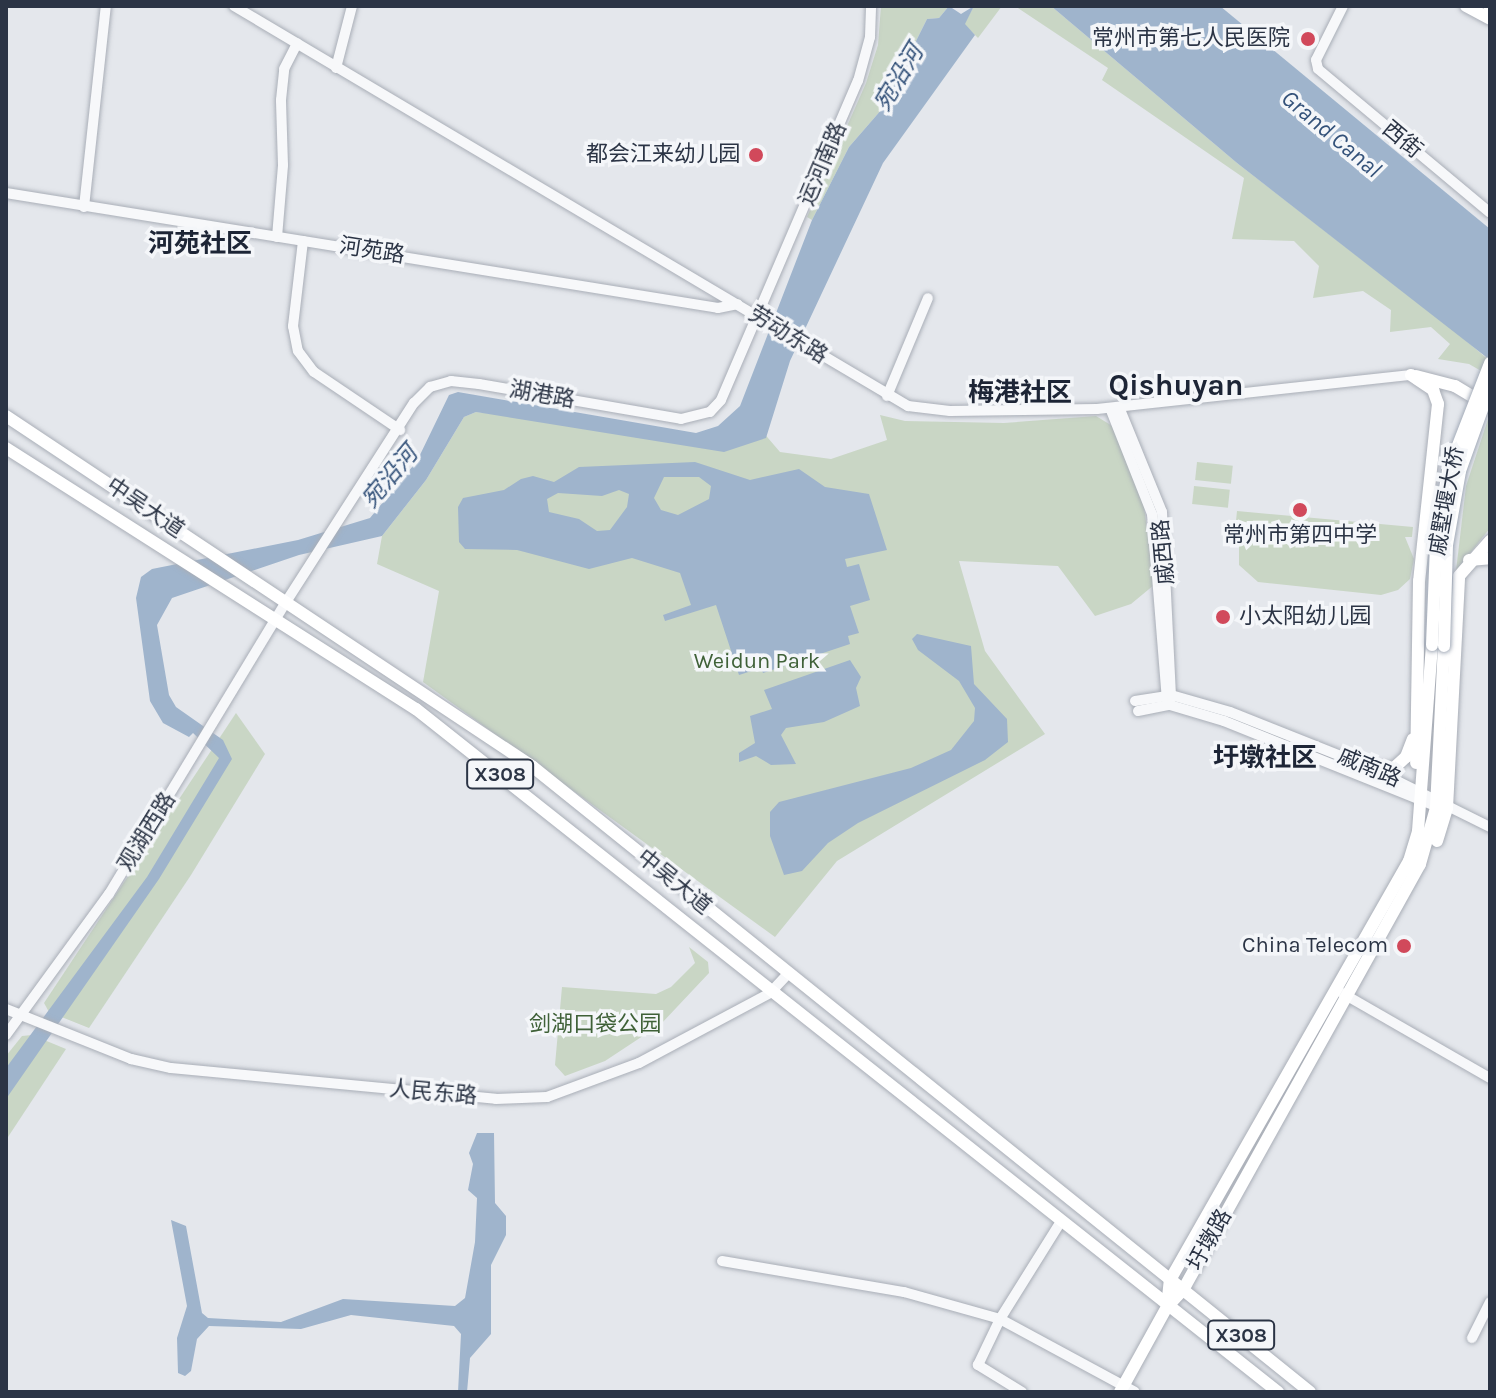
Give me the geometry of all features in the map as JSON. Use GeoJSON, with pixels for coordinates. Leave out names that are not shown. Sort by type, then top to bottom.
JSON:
{"type":"FeatureCollection","features":[{"type":"Feature","properties":{"kind":"main road"},"geometry":{"type":"LineString","coordinates":[[1466,6],[1490,19]]}},
{"type":"Feature","properties":{"kind":"main road","name":"戚墅堰大桥"},"geometry":{"type":"LineString","coordinates":[[1438,646],[1436,544],[1448,471],[1490,363]]}},
{"type":"Feature","properties":{"kind":"main road"},"geometry":{"type":"LineString","coordinates":[[1411,375],[1455,386],[1490,407]]}},
{"type":"Feature","properties":{"kind":"main road"},"geometry":{"type":"LineString","coordinates":[[1411,375],[1433,390],[1438,404],[1419,581],[1416,707],[1420,795]]}},
{"type":"Feature","properties":{"kind":"main road","name":"戚墅堰大桥"},"geometry":{"type":"LineString","coordinates":[[1438,646],[1447,545],[1460,471],[1490,387]]}},
{"type":"Feature","properties":{"kind":"main road","name":"中吴大道"},"geometry":{"type":"LineString","coordinates":[[6,416],[533,767],[1310,1392]]}},
{"type":"Feature","properties":{"kind":"main road","name":"中吴大道"},"geometry":{"type":"LineString","coordinates":[[8,451],[172,551],[212,582],[416,709],[1060,1223],[1278,1392]]}},
{"type":"Feature","properties":{"kind":"main road"},"geometry":{"type":"LineString","coordinates":[[1440,805],[1459,576],[1469,560],[1490,541]]}},
{"type":"Feature","properties":{"kind":"main road"},"geometry":{"type":"LineString","coordinates":[[1469,560],[1490,558]]}},
{"type":"Feature","properties":{"kind":"main road"},"geometry":{"type":"LineString","coordinates":[[1438,646],[1440,805]]}},
{"type":"Feature","properties":{"kind":"main road","name":"圩墩路"},"geometry":{"type":"LineString","coordinates":[[1167,1307],[1183,1290],[1409,861],[1420,795],[1430,663],[1438,646]]}},
{"type":"Feature","properties":{"kind":"main road"},"geometry":{"type":"LineString","coordinates":[[1371,768],[1394,768],[1406,757],[1416,707],[1430,663]]}},
{"type":"Feature","properties":{"kind":"main road","name":"圩墩路"},"geometry":{"type":"LineString","coordinates":[[1167,1307],[1170,1280],[1338,991],[1406,886],[1434,849],[1440,805]]}},
{"type":"Feature","properties":{"kind":"main road"},"geometry":{"type":"LineString","coordinates":[[1126,1390],[1167,1307]]}},
{"type":"Feature","properties":{"kind":"street"},"geometry":{"type":"LineString","coordinates":[[84,207],[106,6]]}},
{"type":"Feature","properties":{"kind":"street","name":"劳动东路"},"geometry":{"type":"LineString","coordinates":[[234,6],[908,406],[950,411],[1115,407],[1411,375]]}},
{"type":"Feature","properties":{"kind":"street"},"geometry":{"type":"LineString","coordinates":[[336,68],[352,6]]}},
{"type":"Feature","properties":{"kind":"street","name":"运河南路"},"geometry":{"type":"LineString","coordinates":[[759,317],[866,60],[871,6]]}},
{"type":"Feature","properties":{"kind":"street","name":"西街"},"geometry":{"type":"LineString","coordinates":[[1343,6],[1316,65],[1490,213]]}},
{"type":"Feature","properties":{"kind":"street"},"geometry":{"type":"LineString","coordinates":[[277,237],[284,69],[297,43]]}},
{"type":"Feature","properties":{"kind":"street","name":"河苑路"},"geometry":{"type":"LineString","coordinates":[[6,193],[718,308],[738,304]]}},
{"type":"Feature","properties":{"kind":"street"},"geometry":{"type":"LineString","coordinates":[[303,241],[293,326],[298,351],[314,372],[400,430]]}},
{"type":"Feature","properties":{"kind":"street"},"geometry":{"type":"LineString","coordinates":[[887,396],[928,298]]}},
{"type":"Feature","properties":{"kind":"street","name":"湖港路"},"geometry":{"type":"LineString","coordinates":[[286,602],[430,387],[451,381],[681,419],[697,417],[721,400],[759,317]]}},
{"type":"Feature","properties":{"kind":"street","name":"戚西路"},"geometry":{"type":"LineString","coordinates":[[1115,407],[1152,514],[1168,698]]}},
{"type":"Feature","properties":{"kind":"street"},"geometry":{"type":"LineString","coordinates":[[275,621],[286,602]]}},
{"type":"Feature","properties":{"kind":"street","name":"观湖西路"},"geometry":{"type":"LineString","coordinates":[[6,1035],[109,894],[275,621]]}},
{"type":"Feature","properties":{"kind":"street","name":"戚南路"},"geometry":{"type":"LineString","coordinates":[[1168,698],[1420,795]]}},
{"type":"Feature","properties":{"kind":"street","name":"戚南路"},"geometry":{"type":"LineString","coordinates":[[1136,706],[1168,698],[1230,712],[1371,768],[1440,805],[1490,827]]}},
{"type":"Feature","properties":{"kind":"street","name":"人民东路"},"geometry":{"type":"LineString","coordinates":[[19,1016],[171,1068],[496,1099],[547,1097],[639,1063],[716,1017],[770,993],[788,974]]}},
{"type":"Feature","properties":{"kind":"street"},"geometry":{"type":"LineString","coordinates":[[1338,991],[1490,1078]]}},
{"type":"Feature","properties":{"kind":"street"},"geometry":{"type":"LineString","coordinates":[[6,1009],[19,1016]]}},
{"type":"Feature","properties":{"kind":"street"},"geometry":{"type":"LineString","coordinates":[[1022,1392],[978,1365],[1000,1319],[1060,1223]]}},
{"type":"Feature","properties":{"kind":"street"},"geometry":{"type":"LineString","coordinates":[[722,1261],[904,1292],[1000,1319],[1126,1390]]}},
{"type":"Feature","properties":{"kind":"street"},"geometry":{"type":"LineString","coordinates":[[1472,1338],[1490,1302]]}},
{"type":"Feature","properties":{"kind":"green space"},"geometry":{"type":"Polygon","coordinates":[[[881,6],[949,6],[939,18],[927,19],[882,109],[849,147],[812,220],[807,217],[866,83],[878,45],[881,6]]]}},
{"type":"Feature","properties":{"kind":"green space"},"geometry":{"type":"Polygon","coordinates":[[[974,6],[1002,6],[978,38],[964,24],[974,6]]]}},
{"type":"Feature","properties":{"kind":"green space"},"geometry":{"type":"Polygon","coordinates":[[[1015,6],[1051,6],[1237,163],[1458,334],[1490,361],[1490,376],[1469,364],[1438,359],[1450,344],[1431,327],[1390,332],[1391,310],[1363,291],[1313,298],[1319,266],[1294,241],[1232,239],[1244,178],[1102,80],[1108,68],[1015,6]]]}},
{"type":"Feature","properties":{"kind":"green space","name":"Weidun Park"},"geometry":{"type":"Polygon","coordinates":[[[476,412],[726,440],[750,417],[780,452],[831,459],[887,440],[880,415],[905,421],[1004,423],[1096,416],[1114,427],[1144,506],[1154,585],[1131,604],[1095,616],[1058,566],[959,561],[985,651],[1045,734],[837,861],[775,937],[423,682],[439,591],[377,564],[382,536],[426,480],[464,417],[476,412]]]}},
{"type":"Feature","properties":{"kind":"green space"},"geometry":{"type":"Polygon","coordinates":[[[1489,416],[1490,528],[1456,571],[1466,486],[1489,416]]]}},
{"type":"Feature","properties":{"kind":"green space"},"geometry":{"type":"Polygon","coordinates":[[[1197,462],[1233,466],[1231,484],[1195,480],[1197,462]]]}},
{"type":"Feature","properties":{"kind":"green space"},"geometry":{"type":"Polygon","coordinates":[[[1194,486],[1230,490],[1228,508],[1192,504],[1194,486]]]}},
{"type":"Feature","properties":{"kind":"green space"},"geometry":{"type":"Polygon","coordinates":[[[1237,511],[1413,527],[1412,537],[1405,537],[1414,559],[1410,579],[1398,590],[1381,595],[1258,582],[1239,565],[1239,537],[1250,523],[1236,521],[1237,511]]]}},
{"type":"Feature","properties":{"kind":"green space"},"geometry":{"type":"Polygon","coordinates":[[[236,713],[265,754],[191,875],[89,1028],[49,1012],[44,1003],[236,713]]]}},
{"type":"Feature","properties":{"kind":"green space","name":"剑湖口袋公园"},"geometry":{"type":"Polygon","coordinates":[[[689,947],[708,962],[709,973],[661,1024],[605,1061],[565,1076],[555,1065],[562,987],[656,994],[671,987],[695,963],[689,947]]]}},
{"type":"Feature","properties":{"kind":"green space"},"geometry":{"type":"Polygon","coordinates":[[[32,1035],[66,1049],[6,1140],[6,1056],[22,1036],[32,1035]]]}},
{"type":"Feature","properties":{"kind":"water","name":"宛沿河"},"geometry":{"type":"Polygon","coordinates":[[[949,6],[961,14],[974,6],[965,24],[975,35],[883,163],[790,361],[766,438],[724,452],[476,412],[464,417],[426,480],[382,536],[299,555],[172,598],[157,625],[169,695],[176,707],[223,740],[232,759],[159,879],[6,1099],[6,1068],[147,877],[219,758],[193,733],[189,737],[163,723],[150,701],[136,598],[141,577],[152,569],[298,540],[370,518],[417,461],[449,395],[458,392],[696,433],[718,426],[740,406],[812,220],[849,147],[882,109],[927,19],[939,18],[949,6]]]}},
{"type":"Feature","properties":{"kind":"water","name":"Grand Canal"},"geometry":{"type":"Polygon","coordinates":[[[1051,6],[1220,6],[1490,229],[1490,360],[1237,163],[1051,6]]]}},
{"type":"Feature","properties":{"kind":"water"},"geometry":{"type":"Polygon","coordinates":[[[695,462],[750,480],[799,469],[825,487],[869,494],[887,550],[845,559],[847,567],[859,564],[870,600],[850,606],[859,633],[848,636],[850,644],[763,673],[761,668],[739,675],[716,605],[665,621],[663,615],[691,605],[680,573],[632,558],[589,569],[517,550],[465,549],[459,542],[458,507],[463,498],[504,490],[521,479],[533,476],[554,482],[579,467],[695,462]],[[664,477],[654,498],[661,510],[678,515],[709,499],[711,486],[699,477],[664,477]],[[619,490],[602,496],[558,493],[547,499],[549,512],[579,519],[597,531],[610,530],[627,507],[629,494],[619,490]]]}},
{"type":"Feature","properties":{"kind":"water"},"geometry":{"type":"Polygon","coordinates":[[[917,634],[971,646],[974,684],[1007,719],[1008,742],[985,760],[858,823],[828,843],[802,871],[784,875],[770,836],[770,812],[779,802],[911,768],[951,750],[974,721],[975,708],[959,681],[918,650],[912,639],[917,634]]]}},
{"type":"Feature","properties":{"kind":"water"},"geometry":{"type":"Polygon","coordinates":[[[850,660],[861,677],[856,688],[860,706],[824,722],[786,728],[781,735],[796,764],[771,765],[756,756],[739,762],[739,753],[755,743],[750,716],[772,709],[764,690],[850,660]]]}},
{"type":"Feature","properties":{"kind":"water"},"geometry":{"type":"Polygon","coordinates":[[[477,1133],[494,1133],[495,1203],[506,1216],[506,1235],[491,1265],[491,1334],[470,1358],[467,1392],[458,1392],[461,1334],[454,1326],[351,1315],[301,1329],[209,1326],[197,1339],[191,1371],[185,1376],[178,1373],[177,1338],[187,1306],[171,1220],[186,1226],[202,1313],[208,1318],[281,1322],[343,1299],[455,1306],[465,1298],[475,1242],[477,1198],[468,1190],[473,1164],[469,1153],[477,1133]]]}},
{"type":"Feature","properties":{"kind":"place","name":"常州市第七人民医院"},"geometry":{"type":"Point","coordinates":[1308,39]}},
{"type":"Feature","properties":{"kind":"place","name":"都会江来幼儿园"},"geometry":{"type":"Point","coordinates":[756,155]}},
{"type":"Feature","properties":{"kind":"place","name":"常州市第四中学"},"geometry":{"type":"Point","coordinates":[1300,510]}},
{"type":"Feature","properties":{"kind":"place","name":"小太阳幼儿园"},"geometry":{"type":"Point","coordinates":[1223,617]}},
{"type":"Feature","properties":{"kind":"place","name":"China Telecom"},"geometry":{"type":"Point","coordinates":[1404,946]}},
{"type":"Feature","properties":{"kind":"district","name":"河苑社区"},"geometry":{"type":"Point","coordinates":[200,244]}},
{"type":"Feature","properties":{"kind":"district","name":"Qishuyan"},"geometry":{"type":"Point","coordinates":[1176,385]}},
{"type":"Feature","properties":{"kind":"district","name":"梅港社区"},"geometry":{"type":"Point","coordinates":[1020,393]}},
{"type":"Feature","properties":{"kind":"district","name":"圩墩社区"},"geometry":{"type":"Point","coordinates":[1265,758]}}]}
